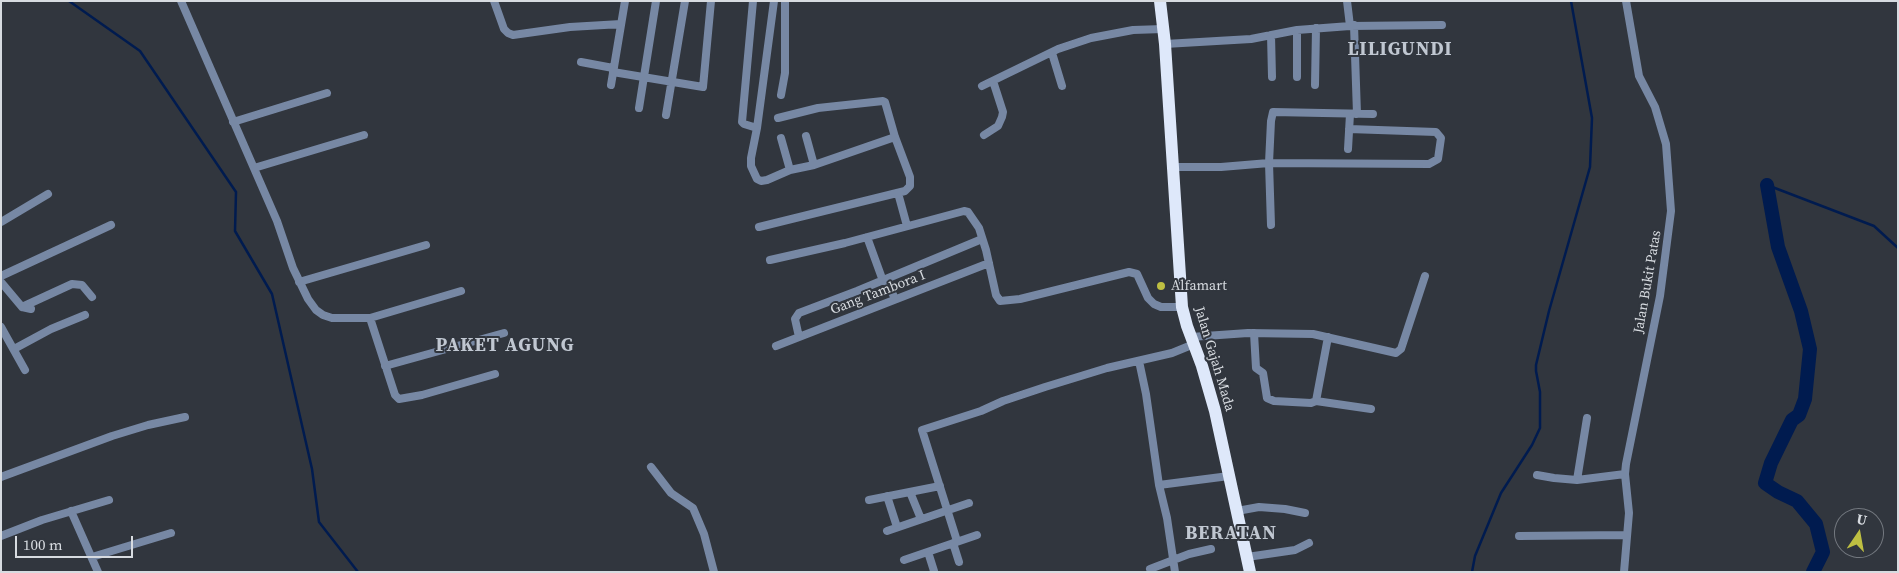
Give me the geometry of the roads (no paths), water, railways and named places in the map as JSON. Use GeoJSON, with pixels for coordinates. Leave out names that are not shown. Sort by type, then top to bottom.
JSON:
{"type":"FeatureCollection","features":[{"type":"Feature","properties":{"kind":"highway","name":"Jalan Gajah Mada"},"geometry":{"type":"LineString","coordinates":[[1160,1],[1165,44],[1182,307],[1215,410],[1250,572]]}},
{"type":"Feature","properties":{"kind":"street"},"geometry":{"type":"LineString","coordinates":[[181,1],[277,221],[298,282],[319,313],[332,318],[370,318],[462,291]]}},
{"type":"Feature","properties":{"kind":"street"},"geometry":{"type":"LineString","coordinates":[[494,1],[504,29],[513,35],[570,27],[621,24]]}},
{"type":"Feature","properties":{"kind":"street"},"geometry":{"type":"LineString","coordinates":[[611,85],[625,1]]}},
{"type":"Feature","properties":{"kind":"street"},"geometry":{"type":"LineString","coordinates":[[638,108],[656,1]]}},
{"type":"Feature","properties":{"kind":"street"},"geometry":{"type":"LineString","coordinates":[[666,114],[685,1]]}},
{"type":"Feature","properties":{"kind":"street"},"geometry":{"type":"LineString","coordinates":[[581,62],[644,77],[703,87],[711,1]]}},
{"type":"Feature","properties":{"kind":"street"},"geometry":{"type":"LineString","coordinates":[[753,1],[742,122],[757,128]]}},
{"type":"Feature","properties":{"kind":"street"},"geometry":{"type":"LineString","coordinates":[[774,1],[757,128],[751,158],[751,166],[757,179],[767,180],[790,170],[814,165],[895,137]]}},
{"type":"Feature","properties":{"kind":"street"},"geometry":{"type":"LineString","coordinates":[[781,95],[785,73],[785,1]]}},
{"type":"Feature","properties":{"kind":"street"},"geometry":{"type":"LineString","coordinates":[[1347,1],[1352,26],[1354,114],[1349,130],[1348,149]]}},
{"type":"Feature","properties":{"kind":"street","name":"Jalan Bukit Patas"},"geometry":{"type":"LineString","coordinates":[[1624,572],[1629,502],[1625,474],[1660,296],[1671,211],[1666,144],[1655,106],[1639,76],[1626,1]]}},
{"type":"Feature","properties":{"kind":"street"},"geometry":{"type":"LineString","coordinates":[[1165,44],[1236,40],[1316,28],[1442,25]]}},
{"type":"Feature","properties":{"kind":"street"},"geometry":{"type":"LineString","coordinates":[[1315,85],[1316,28]]}},
{"type":"Feature","properties":{"kind":"street"},"geometry":{"type":"LineString","coordinates":[[982,86],[1071,44],[1104,35],[1133,30],[1163,29]]}},
{"type":"Feature","properties":{"kind":"street"},"geometry":{"type":"LineString","coordinates":[[1297,30],[1297,77]]}},
{"type":"Feature","properties":{"kind":"street"},"geometry":{"type":"LineString","coordinates":[[1271,35],[1272,78]]}},
{"type":"Feature","properties":{"kind":"street"},"geometry":{"type":"LineString","coordinates":[[1052,52],[1062,86]]}},
{"type":"Feature","properties":{"kind":"street"},"geometry":{"type":"LineString","coordinates":[[984,135],[998,126],[1003,112],[993,81]]}},
{"type":"Feature","properties":{"kind":"street"},"geometry":{"type":"LineString","coordinates":[[233,122],[327,93]]}},
{"type":"Feature","properties":{"kind":"street"},"geometry":{"type":"LineString","coordinates":[[759,226],[898,193],[908,189],[910,182],[885,102],[883,101],[818,108],[778,118]]}},
{"type":"Feature","properties":{"kind":"street"},"geometry":{"type":"LineString","coordinates":[[1271,225],[1271,114],[1274,112],[1373,114]]}},
{"type":"Feature","properties":{"kind":"street"},"geometry":{"type":"LineString","coordinates":[[1172,167],[1221,167],[1270,163],[1429,164],[1438,160],[1441,138],[1436,132],[1349,130]]}},
{"type":"Feature","properties":{"kind":"street"},"geometry":{"type":"LineString","coordinates":[[254,168],[364,135]]}},
{"type":"Feature","properties":{"kind":"street"},"geometry":{"type":"LineString","coordinates":[[806,136],[814,165]]}},
{"type":"Feature","properties":{"kind":"street"},"geometry":{"type":"LineString","coordinates":[[781,138],[790,170]]}},
{"type":"Feature","properties":{"kind":"street"},"geometry":{"type":"LineString","coordinates":[[898,193],[907,226]]}},
{"type":"Feature","properties":{"kind":"street"},"geometry":{"type":"LineString","coordinates":[[1,222],[48,194]]}},
{"type":"Feature","properties":{"kind":"street"},"geometry":{"type":"LineString","coordinates":[[770,260],[868,237],[964,211],[968,212],[974,220],[982,239],[998,300],[1002,301],[1129,272],[1138,274],[1148,298],[1154,304],[1161,307],[1182,307]]}},
{"type":"Feature","properties":{"kind":"street"},"geometry":{"type":"LineString","coordinates":[[1,276],[111,225]]}},
{"type":"Feature","properties":{"kind":"street"},"geometry":{"type":"LineString","coordinates":[[868,237],[884,280],[895,300]]}},
{"type":"Feature","properties":{"kind":"street"},"geometry":{"type":"LineString","coordinates":[[799,337],[795,319],[799,313],[982,239]]}},
{"type":"Feature","properties":{"kind":"street"},"geometry":{"type":"LineString","coordinates":[[298,282],[426,245]]}},
{"type":"Feature","properties":{"kind":"street","name":"Gang Tambora I"},"geometry":{"type":"LineString","coordinates":[[776,346],[988,263]]}},
{"type":"Feature","properties":{"kind":"street"},"geometry":{"type":"LineString","coordinates":[[960,562],[947,510],[922,430],[981,411],[1045,387],[1107,368],[1172,353],[1193,341],[1254,333],[1313,334],[1393,353],[1400,352],[1425,276]]}},
{"type":"Feature","properties":{"kind":"street"},"geometry":{"type":"LineString","coordinates":[[1,282],[22,307],[30,309]]}},
{"type":"Feature","properties":{"kind":"street"},"geometry":{"type":"LineString","coordinates":[[22,307],[72,284],[82,285],[92,297]]}},
{"type":"Feature","properties":{"kind":"street"},"geometry":{"type":"LineString","coordinates":[[14,349],[52,329],[85,315]]}},
{"type":"Feature","properties":{"kind":"street"},"geometry":{"type":"LineString","coordinates":[[370,318],[394,395],[401,400],[494,374]]}},
{"type":"Feature","properties":{"kind":"street"},"geometry":{"type":"LineString","coordinates":[[1,327],[24,370]]}},
{"type":"Feature","properties":{"kind":"street"},"geometry":{"type":"LineString","coordinates":[[385,366],[504,333]]}},
{"type":"Feature","properties":{"kind":"street"},"geometry":{"type":"LineString","coordinates":[[1254,333],[1256,368],[1263,373],[1266,398],[1274,401],[1316,401],[1371,409]]}},
{"type":"Feature","properties":{"kind":"street"},"geometry":{"type":"LineString","coordinates":[[1316,401],[1328,337]]}},
{"type":"Feature","properties":{"kind":"street"},"geometry":{"type":"LineString","coordinates":[[1139,361],[1148,403],[1175,572]]}},
{"type":"Feature","properties":{"kind":"street"},"geometry":{"type":"LineString","coordinates":[[1,477],[112,436],[148,425],[185,417]]}},
{"type":"Feature","properties":{"kind":"street"},"geometry":{"type":"LineString","coordinates":[[1577,480],[1587,418]]}},
{"type":"Feature","properties":{"kind":"street"},"geometry":{"type":"LineString","coordinates":[[651,467],[671,493],[693,508],[704,534],[714,572]]}},
{"type":"Feature","properties":{"kind":"street"},"geometry":{"type":"LineString","coordinates":[[1537,475],[1577,480],[1625,474]]}},
{"type":"Feature","properties":{"kind":"street"},"geometry":{"type":"LineString","coordinates":[[1160,485],[1229,476]]}},
{"type":"Feature","properties":{"kind":"street"},"geometry":{"type":"LineString","coordinates":[[868,500],[940,486]]}},
{"type":"Feature","properties":{"kind":"street"},"geometry":{"type":"LineString","coordinates":[[910,492],[921,519]]}},
{"type":"Feature","properties":{"kind":"street"},"geometry":{"type":"LineString","coordinates":[[887,496],[897,527]]}},
{"type":"Feature","properties":{"kind":"street"},"geometry":{"type":"LineString","coordinates":[[1,536],[71,511],[109,500]]}},
{"type":"Feature","properties":{"kind":"street"},"geometry":{"type":"LineString","coordinates":[[887,531],[969,503]]}},
{"type":"Feature","properties":{"kind":"street"},"geometry":{"type":"LineString","coordinates":[[1237,511],[1259,507],[1280,508],[1304,513]]}},
{"type":"Feature","properties":{"kind":"street"},"geometry":{"type":"LineString","coordinates":[[71,511],[98,572]]}},
{"type":"Feature","properties":{"kind":"street"},"geometry":{"type":"LineString","coordinates":[[92,558],[171,533]]}},
{"type":"Feature","properties":{"kind":"street"},"geometry":{"type":"LineString","coordinates":[[904,560],[977,535]]}},
{"type":"Feature","properties":{"kind":"street"},"geometry":{"type":"LineString","coordinates":[[1519,536],[1627,535]]}},
{"type":"Feature","properties":{"kind":"street"},"geometry":{"type":"LineString","coordinates":[[1247,557],[1296,550],[1309,543]]}},
{"type":"Feature","properties":{"kind":"street"},"geometry":{"type":"LineString","coordinates":[[1150,569],[1189,554],[1211,549]]}},
{"type":"Feature","properties":{"kind":"street"},"geometry":{"type":"LineString","coordinates":[[928,552],[934,571]]}},
{"type":"Feature","properties":{"kind":"waterway"},"geometry":{"type":"LineString","coordinates":[[69,1],[140,51],[236,192],[235,231],[272,294],[312,469],[319,522],[358,572]]}},
{"type":"Feature","properties":{"kind":"waterway"},"geometry":{"type":"LineString","coordinates":[[1472,572],[1475,556],[1501,493],[1532,445],[1540,428],[1540,392],[1536,365],[1549,311],[1590,167],[1592,118],[1571,1]]}},
{"type":"Feature","properties":{"kind":"waterway"},"geometry":{"type":"LineString","coordinates":[[1767,185],[1874,226],[1898,248]]}},
{"type":"Feature","properties":{"kind":"waterway"},"geometry":{"type":"LineString","coordinates":[[1767,185],[1778,247],[1801,311],[1810,349],[1805,399],[1799,415],[1792,420],[1771,463],[1765,483],[1797,501],[1816,524],[1823,552],[1813,572]]}},
{"type":"Feature","properties":{"kind":"place","name":"Alfamart"},"geometry":{"type":"Point","coordinates":[1161,286]}},
{"type":"Feature","properties":{"kind":"district","name":"LILIGUNDI"},"geometry":{"type":"Point","coordinates":[1400,50]}},
{"type":"Feature","properties":{"kind":"district","name":"PAKET AGUNG"},"geometry":{"type":"Point","coordinates":[505,346]}},
{"type":"Feature","properties":{"kind":"district","name":"BERATAN"},"geometry":{"type":"Point","coordinates":[1231,534]}}]}
